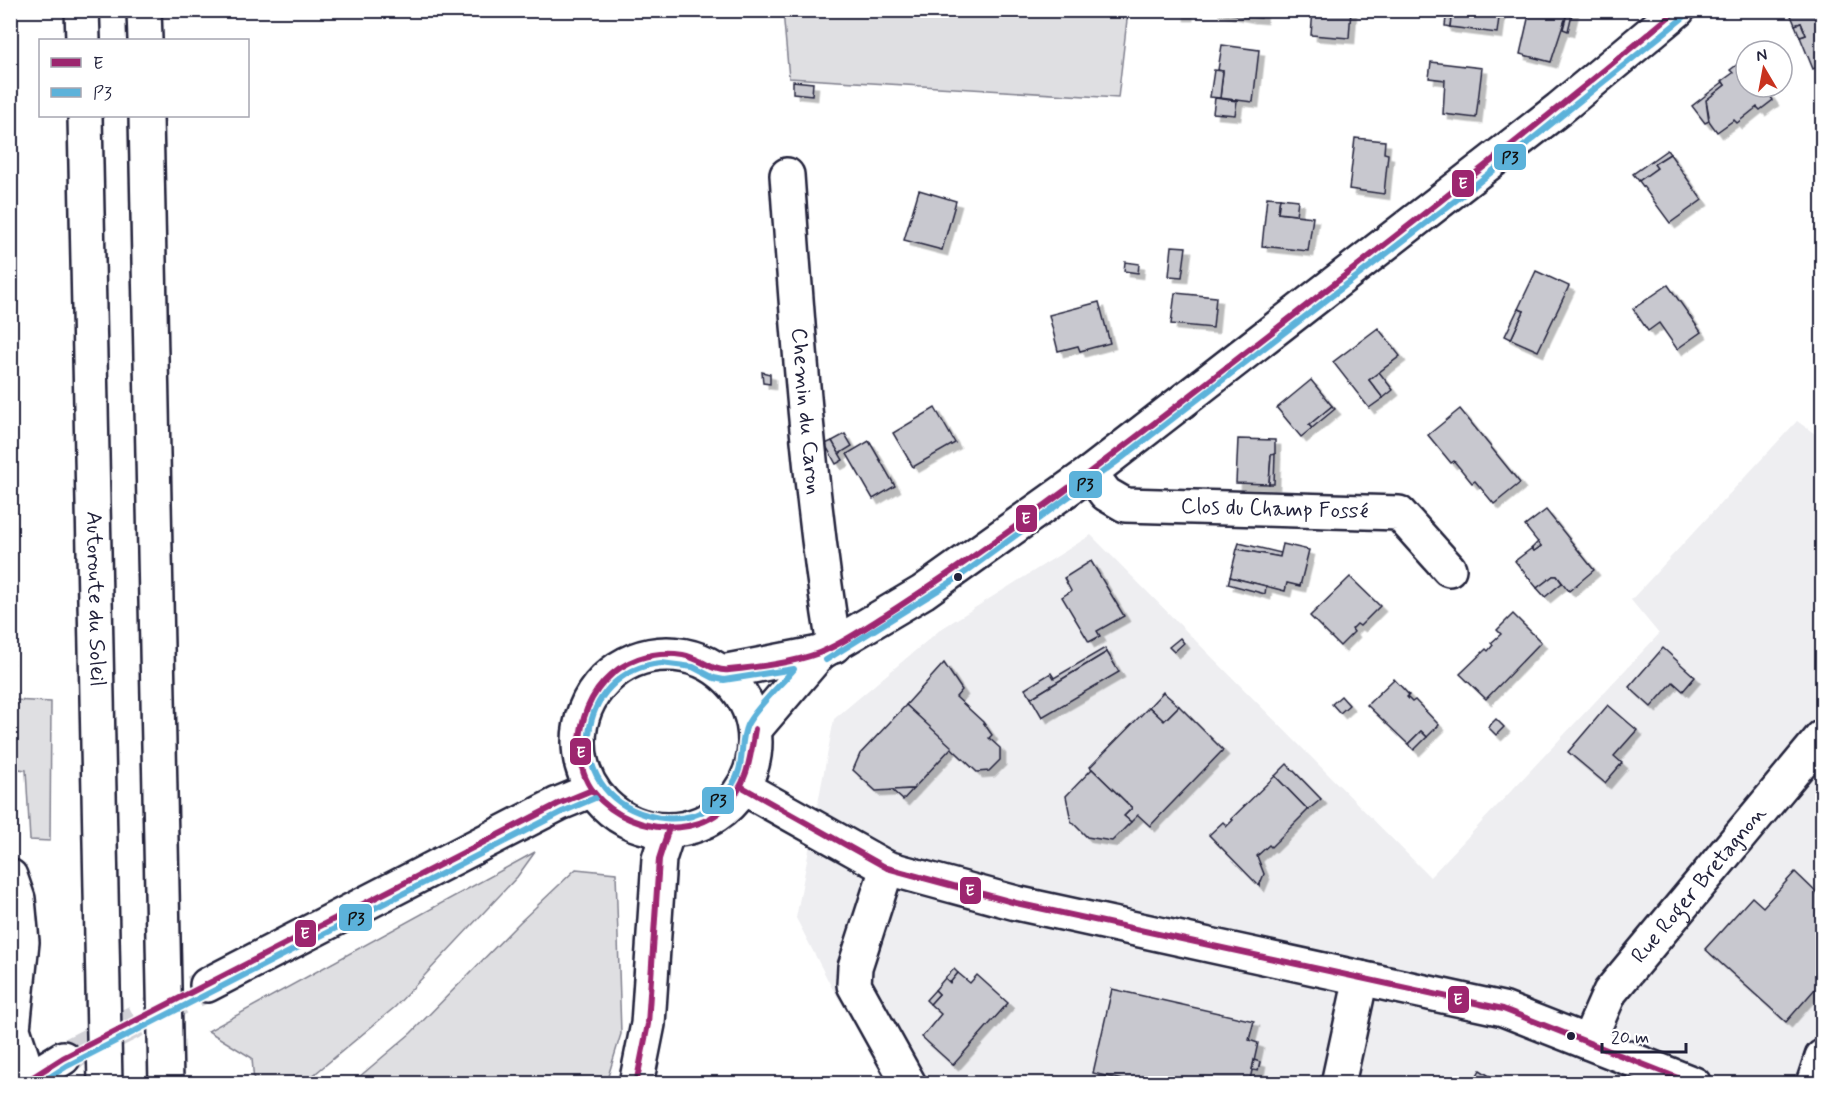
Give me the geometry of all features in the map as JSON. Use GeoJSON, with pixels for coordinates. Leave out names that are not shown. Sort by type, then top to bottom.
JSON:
{"type":"FeatureCollection","features":[{"type":"Feature","properties":{"kind":"main road"},"geometry":{"type":"LineString","coordinates":[[82,10],[83,39]]}},
{"type":"Feature","properties":{"kind":"main road"},"geometry":{"type":"LineString","coordinates":[[144,10],[145,39]]}},
{"type":"Feature","properties":{"kind":"main road"},"geometry":{"type":"LineString","coordinates":[[755,729],[827,650],[923,592],[1090,473],[1559,109],[1678,10]]}},
{"type":"Feature","properties":{"kind":"main road","name":"Autoroute du Soleil"},"geometry":{"type":"LineString","coordinates":[[85,117],[105,1083]]}},
{"type":"Feature","properties":{"kind":"main road"},"geometry":{"type":"LineString","coordinates":[[146,117],[166,1083]]}},
{"type":"Feature","properties":{"kind":"main road","name":"Chemin du Caron"},"geometry":{"type":"LineString","coordinates":[[787,175],[795,293],[825,591],[827,650]]}},
{"type":"Feature","properties":{"kind":"main road","name":"Clos du Champ Fossé"},"geometry":{"type":"LineString","coordinates":[[1090,473],[1106,495],[1125,505],[1399,513],[1449,569]]}},
{"type":"Feature","properties":{"kind":"main road"},"geometry":{"type":"LineString","coordinates":[[722,672],[827,650]]}},
{"type":"Feature","properties":{"kind":"main road"},"geometry":{"type":"LineString","coordinates":[[671,653],[698,659],[722,672],[738,688],[749,708],[755,729],[755,752],[744,788],[720,813],[695,826],[668,831],[638,826],[612,812],[592,790],[581,765],[578,737],[584,710],[598,686],[618,668],[643,656],[671,653]]}},
{"type":"Feature","properties":{"kind":"main road","name":"Rue Roger Bretagnon"},"geometry":{"type":"LineString","coordinates":[[1588,1042],[1610,992],[1822,737]]}},
{"type":"Feature","properties":{"kind":"main road"},"geometry":{"type":"LineString","coordinates":[[744,788],[887,868],[1016,903],[1503,1009],[1694,1083]]}},
{"type":"Feature","properties":{"kind":"main road"},"geometry":{"type":"LineString","coordinates":[[207,985],[558,804],[592,790]]}},
{"type":"Feature","properties":{"kind":"main road"},"geometry":{"type":"LineString","coordinates":[[636,1083],[648,1024],[659,860],[668,831]]}},
{"type":"Feature","properties":{"kind":"main road"},"geometry":{"type":"LineString","coordinates":[[887,868],[855,967],[854,986],[909,1083]]}},
{"type":"Feature","properties":{"kind":"main road"},"geometry":{"type":"LineString","coordinates":[[10,876],[18,899],[22,942],[13,1029],[25,1081],[63,1058]]}},
{"type":"Feature","properties":{"kind":"main road"},"geometry":{"type":"LineString","coordinates":[[1338,1083],[1361,978]]}},
{"type":"Feature","properties":{"kind":"main road"},"geometry":{"type":"LineString","coordinates":[[1813,1083],[1822,1058]]}},
{"type":"Feature","properties":{"kind":"shaded area"},"geometry":{"type":"Polygon","coordinates":[[[783,11],[1128,11],[1118,98],[789,78],[783,11]]]}},
{"type":"Feature","properties":{"kind":"shaded area"},"geometry":{"type":"Polygon","coordinates":[[[1797,421],[1822,439],[1822,1083],[890,1083],[831,986],[796,918],[834,719],[941,629],[1091,535],[1430,877],[1659,634],[1631,600],[1797,421]]]}},
{"type":"Feature","properties":{"kind":"shaded area"},"geometry":{"type":"Polygon","coordinates":[[[10,514],[13,700],[51,702],[50,841],[30,840],[26,770],[11,768],[10,514]]]}},
{"type":"Feature","properties":{"kind":"shaded area"},"geometry":{"type":"Polygon","coordinates":[[[535,852],[517,877],[395,1007],[304,1083],[254,1083],[252,1058],[208,1031],[535,852]]]}},
{"type":"Feature","properties":{"kind":"shaded area"},"geometry":{"type":"Polygon","coordinates":[[[576,869],[616,873],[621,1034],[606,1083],[352,1083],[411,1033],[520,922],[576,869]]]}},
{"type":"Feature","properties":{"kind":"building"},"geometry":{"type":"Polygon","coordinates":[[[1179,10],[1188,10],[1187,15],[1179,15],[1179,10]]]}},
{"type":"Feature","properties":{"kind":"building"},"geometry":{"type":"Polygon","coordinates":[[[1213,10],[1251,10],[1250,17],[1213,10]]]}},
{"type":"Feature","properties":{"kind":"building"},"geometry":{"type":"Polygon","coordinates":[[[1251,10],[1262,10],[1261,18],[1250,17],[1251,10]]]}},
{"type":"Feature","properties":{"kind":"building"},"geometry":{"type":"Polygon","coordinates":[[[1313,10],[1351,10],[1349,38],[1311,35],[1313,10]]]}},
{"type":"Feature","properties":{"kind":"building"},"geometry":{"type":"Polygon","coordinates":[[[1447,10],[1452,10],[1450,27],[1445,26],[1447,10]]]}},
{"type":"Feature","properties":{"kind":"building"},"geometry":{"type":"Polygon","coordinates":[[[1452,10],[1500,10],[1497,33],[1450,27],[1452,10]]]}},
{"type":"Feature","properties":{"kind":"building"},"geometry":{"type":"Polygon","coordinates":[[[1530,10],[1568,10],[1551,62],[1520,54],[1530,10]]]}},
{"type":"Feature","properties":{"kind":"building"},"geometry":{"type":"Polygon","coordinates":[[[1568,10],[1573,10],[1568,31],[1563,29],[1568,10]]]}},
{"type":"Feature","properties":{"kind":"building"},"geometry":{"type":"Polygon","coordinates":[[[1794,10],[1818,10],[1822,22],[1822,73],[1820,66],[1813,69],[1800,37],[1806,35],[1801,23],[1795,25],[1790,13],[1794,10]]]}},
{"type":"Feature","properties":{"kind":"building"},"geometry":{"type":"Polygon","coordinates":[[[1801,23],[1806,35],[1800,37],[1795,25],[1801,23]]]}},
{"type":"Feature","properties":{"kind":"building"},"geometry":{"type":"Polygon","coordinates":[[[1222,45],[1259,50],[1253,102],[1220,98],[1223,71],[1218,70],[1222,45]]]}},
{"type":"Feature","properties":{"kind":"building"},"geometry":{"type":"Polygon","coordinates":[[[1431,62],[1482,68],[1476,118],[1443,114],[1445,80],[1429,78],[1431,62]]]}},
{"type":"Feature","properties":{"kind":"building"},"geometry":{"type":"Polygon","coordinates":[[[1734,67],[1734,99],[1773,100],[1760,110],[1757,107],[1737,123],[1734,120],[1717,132],[1707,118],[1709,116],[1706,100],[1725,85],[1722,81],[1733,73],[1730,70],[1734,67]]]}},
{"type":"Feature","properties":{"kind":"building"},"geometry":{"type":"Polygon","coordinates":[[[1214,70],[1223,71],[1220,98],[1210,97],[1214,70]]]}},
{"type":"Feature","properties":{"kind":"building"},"geometry":{"type":"Polygon","coordinates":[[[793,81],[813,83],[812,95],[793,93],[793,81]]]}},
{"type":"Feature","properties":{"kind":"building"},"geometry":{"type":"Polygon","coordinates":[[[1723,82],[1725,85],[1706,100],[1709,121],[1705,123],[1692,106],[1723,82]]]}},
{"type":"Feature","properties":{"kind":"building"},"geometry":{"type":"Polygon","coordinates":[[[1215,98],[1237,101],[1235,115],[1213,113],[1215,98]]]}},
{"type":"Feature","properties":{"kind":"building"},"geometry":{"type":"Polygon","coordinates":[[[1355,138],[1385,141],[1384,153],[1388,154],[1384,194],[1349,189],[1355,138]]]}},
{"type":"Feature","properties":{"kind":"building"},"geometry":{"type":"Polygon","coordinates":[[[1667,150],[1670,154],[1654,164],[1657,168],[1639,181],[1633,174],[1667,150]]]}},
{"type":"Feature","properties":{"kind":"building"},"geometry":{"type":"Polygon","coordinates":[[[1670,154],[1702,200],[1670,223],[1639,181],[1657,168],[1654,164],[1670,154]]]}},
{"type":"Feature","properties":{"kind":"building"},"geometry":{"type":"Polygon","coordinates":[[[919,190],[956,201],[942,250],[904,240],[919,190]]]}},
{"type":"Feature","properties":{"kind":"building"},"geometry":{"type":"Polygon","coordinates":[[[1267,197],[1280,198],[1278,213],[1313,217],[1308,251],[1262,246],[1267,197]]]}},
{"type":"Feature","properties":{"kind":"building"},"geometry":{"type":"Polygon","coordinates":[[[1280,198],[1298,200],[1296,215],[1278,213],[1280,198]]]}},
{"type":"Feature","properties":{"kind":"building"},"geometry":{"type":"Polygon","coordinates":[[[1172,246],[1186,247],[1182,277],[1169,276],[1172,246]]]}},
{"type":"Feature","properties":{"kind":"building"},"geometry":{"type":"Polygon","coordinates":[[[1125,262],[1139,264],[1138,273],[1124,271],[1125,262]]]}},
{"type":"Feature","properties":{"kind":"building"},"geometry":{"type":"Polygon","coordinates":[[[1536,271],[1569,286],[1538,351],[1511,339],[1524,311],[1518,309],[1536,271]]]}},
{"type":"Feature","properties":{"kind":"building"},"geometry":{"type":"Polygon","coordinates":[[[1668,285],[1701,332],[1677,349],[1659,323],[1648,331],[1633,309],[1668,285]]]}},
{"type":"Feature","properties":{"kind":"building"},"geometry":{"type":"Polygon","coordinates":[[[1175,293],[1216,297],[1213,328],[1171,324],[1175,293]]]}},
{"type":"Feature","properties":{"kind":"building"},"geometry":{"type":"Polygon","coordinates":[[[1099,302],[1110,343],[1080,351],[1078,346],[1058,351],[1049,315],[1099,302]]]}},
{"type":"Feature","properties":{"kind":"building"},"geometry":{"type":"Polygon","coordinates":[[[1518,309],[1524,311],[1511,339],[1505,336],[1518,309]]]}},
{"type":"Feature","properties":{"kind":"building"},"geometry":{"type":"Polygon","coordinates":[[[1378,328],[1400,356],[1369,380],[1383,398],[1369,408],[1333,362],[1378,328]]]}},
{"type":"Feature","properties":{"kind":"building"},"geometry":{"type":"Polygon","coordinates":[[[762,372],[770,374],[770,384],[763,383],[762,372]]]}},
{"type":"Feature","properties":{"kind":"building"},"geometry":{"type":"Polygon","coordinates":[[[1379,372],[1393,390],[1383,398],[1369,380],[1379,372]]]}},
{"type":"Feature","properties":{"kind":"building"},"geometry":{"type":"Polygon","coordinates":[[[1311,380],[1332,406],[1309,425],[1312,428],[1301,437],[1277,408],[1311,380]]]}},
{"type":"Feature","properties":{"kind":"building"},"geometry":{"type":"Polygon","coordinates":[[[1332,406],[1335,409],[1312,428],[1309,425],[1332,406]]]}},
{"type":"Feature","properties":{"kind":"building"},"geometry":{"type":"Polygon","coordinates":[[[935,408],[955,443],[913,467],[893,433],[935,408]]]}},
{"type":"Feature","properties":{"kind":"building"},"geometry":{"type":"Polygon","coordinates":[[[1460,409],[1520,483],[1494,504],[1475,481],[1472,483],[1454,461],[1451,463],[1428,435],[1460,409]]]}},
{"type":"Feature","properties":{"kind":"building"},"geometry":{"type":"Polygon","coordinates":[[[845,434],[852,446],[839,454],[832,441],[845,434]]]}},
{"type":"Feature","properties":{"kind":"building"},"geometry":{"type":"Polygon","coordinates":[[[1238,439],[1275,440],[1275,454],[1271,455],[1269,484],[1236,483],[1238,439]]]}},
{"type":"Feature","properties":{"kind":"building"},"geometry":{"type":"Polygon","coordinates":[[[832,441],[843,460],[836,464],[825,444],[832,441]]]}},
{"type":"Feature","properties":{"kind":"building"},"geometry":{"type":"Polygon","coordinates":[[[869,441],[895,486],[873,499],[847,454],[869,441]]]}},
{"type":"Feature","properties":{"kind":"building"},"geometry":{"type":"Polygon","coordinates":[[[1275,454],[1274,484],[1269,484],[1271,455],[1275,454]]]}},
{"type":"Feature","properties":{"kind":"building"},"geometry":{"type":"Polygon","coordinates":[[[1546,510],[1594,570],[1569,591],[1557,576],[1553,576],[1537,588],[1515,561],[1532,548],[1534,551],[1541,546],[1525,526],[1546,510]]]}},
{"type":"Feature","properties":{"kind":"building"},"geometry":{"type":"Polygon","coordinates":[[[1538,542],[1541,546],[1534,551],[1532,548],[1538,542]]]}},
{"type":"Feature","properties":{"kind":"building"},"geometry":{"type":"Polygon","coordinates":[[[1239,543],[1281,553],[1280,557],[1237,549],[1239,543]]]}},
{"type":"Feature","properties":{"kind":"building"},"geometry":{"type":"Polygon","coordinates":[[[1283,544],[1309,550],[1300,586],[1287,583],[1285,591],[1230,577],[1237,549],[1280,557],[1283,544]]]}},
{"type":"Feature","properties":{"kind":"building"},"geometry":{"type":"Polygon","coordinates":[[[1091,561],[1124,616],[1097,631],[1100,636],[1089,642],[1062,597],[1071,591],[1064,578],[1091,561]]]}},
{"type":"Feature","properties":{"kind":"building"},"geometry":{"type":"Polygon","coordinates":[[[1553,576],[1557,576],[1562,583],[1545,597],[1537,588],[1553,576]]]}},
{"type":"Feature","properties":{"kind":"building"},"geometry":{"type":"Polygon","coordinates":[[[1230,577],[1266,586],[1265,594],[1228,584],[1230,577]]]}},
{"type":"Feature","properties":{"kind":"building"},"geometry":{"type":"Polygon","coordinates":[[[1350,577],[1380,606],[1360,626],[1357,624],[1352,629],[1354,632],[1340,646],[1310,616],[1350,577]]]}},
{"type":"Feature","properties":{"kind":"building"},"geometry":{"type":"Polygon","coordinates":[[[1513,614],[1541,642],[1486,699],[1460,674],[1486,649],[1488,651],[1493,645],[1491,643],[1501,634],[1497,630],[1513,614]]]}},
{"type":"Feature","properties":{"kind":"building"},"geometry":{"type":"Polygon","coordinates":[[[1180,638],[1184,643],[1174,652],[1169,647],[1180,638]]]}},
{"type":"Feature","properties":{"kind":"building"},"geometry":{"type":"Polygon","coordinates":[[[1105,648],[1107,652],[1031,698],[1025,689],[1051,673],[1054,678],[1105,648]]]}},
{"type":"Feature","properties":{"kind":"building"},"geometry":{"type":"Polygon","coordinates":[[[1663,648],[1695,677],[1683,691],[1673,682],[1651,707],[1629,687],[1663,648]]]}},
{"type":"Feature","properties":{"kind":"building"},"geometry":{"type":"Polygon","coordinates":[[[1107,652],[1119,672],[1042,717],[1031,698],[1107,652]]]}},
{"type":"Feature","properties":{"kind":"building"},"geometry":{"type":"Polygon","coordinates":[[[944,663],[962,690],[956,697],[983,722],[992,735],[989,738],[1000,748],[1000,760],[989,771],[977,772],[906,705],[944,663]]]}},
{"type":"Feature","properties":{"kind":"building"},"geometry":{"type":"Polygon","coordinates":[[[1394,679],[1409,695],[1407,697],[1412,702],[1415,700],[1439,725],[1427,737],[1421,731],[1408,744],[1367,705],[1394,679]]]}},
{"type":"Feature","properties":{"kind":"building"},"geometry":{"type":"Polygon","coordinates":[[[1163,692],[1179,706],[1164,721],[1149,707],[1163,692]]]}},
{"type":"Feature","properties":{"kind":"building"},"geometry":{"type":"Polygon","coordinates":[[[1341,696],[1349,705],[1340,713],[1332,704],[1341,696]]]}},
{"type":"Feature","properties":{"kind":"building"},"geometry":{"type":"Polygon","coordinates":[[[906,705],[952,747],[913,789],[876,791],[853,770],[860,754],[906,705]]]}},
{"type":"Feature","properties":{"kind":"building"},"geometry":{"type":"Polygon","coordinates":[[[1608,705],[1637,730],[1614,756],[1622,763],[1605,783],[1568,752],[1608,705]]]}},
{"type":"Feature","properties":{"kind":"building"},"geometry":{"type":"Polygon","coordinates":[[[1179,706],[1223,750],[1150,826],[1138,815],[1131,822],[1124,816],[1132,808],[1090,767],[1149,707],[1164,721],[1179,706]]]}},
{"type":"Feature","properties":{"kind":"building"},"geometry":{"type":"Polygon","coordinates":[[[1496,719],[1504,727],[1496,735],[1488,727],[1496,719]]]}},
{"type":"Feature","properties":{"kind":"building"},"geometry":{"type":"Polygon","coordinates":[[[1421,731],[1427,737],[1414,750],[1408,744],[1421,731]]]}},
{"type":"Feature","properties":{"kind":"building"},"geometry":{"type":"Polygon","coordinates":[[[1287,764],[1321,799],[1308,810],[1275,776],[1287,764]]]}},
{"type":"Feature","properties":{"kind":"building"},"geometry":{"type":"Polygon","coordinates":[[[1092,769],[1132,808],[1124,816],[1131,822],[1112,841],[1087,837],[1071,821],[1066,796],[1092,769]]]}},
{"type":"Feature","properties":{"kind":"building"},"geometry":{"type":"Polygon","coordinates":[[[1275,776],[1308,810],[1271,847],[1269,845],[1257,856],[1264,874],[1259,886],[1209,835],[1223,822],[1227,826],[1233,820],[1231,819],[1275,776]]]}},
{"type":"Feature","properties":{"kind":"building"},"geometry":{"type":"Polygon","coordinates":[[[913,789],[903,800],[892,790],[913,789]]]}},
{"type":"Feature","properties":{"kind":"building"},"geometry":{"type":"Polygon","coordinates":[[[1795,872],[1822,898],[1822,981],[1786,1022],[1705,949],[1752,897],[1763,907],[1795,872]]]}},
{"type":"Feature","properties":{"kind":"building"},"geometry":{"type":"Polygon","coordinates":[[[954,969],[958,973],[950,983],[945,978],[954,969]]]}},
{"type":"Feature","properties":{"kind":"building"},"geometry":{"type":"Polygon","coordinates":[[[958,973],[970,983],[977,975],[1008,1003],[953,1065],[922,1037],[941,1014],[930,1004],[939,994],[935,990],[945,978],[950,983],[958,973]]]}},
{"type":"Feature","properties":{"kind":"building"},"geometry":{"type":"Polygon","coordinates":[[[1112,989],[1254,1021],[1249,1040],[1258,1043],[1249,1084],[1139,1084],[1093,1073],[1112,989]]]}},
{"type":"Feature","properties":{"kind":"building"},"geometry":{"type":"Polygon","coordinates":[[[935,990],[939,994],[930,1004],[926,1000],[935,990]]]}},
{"type":"Feature","properties":{"kind":"building"},"geometry":{"type":"Polygon","coordinates":[[[1254,1060],[1260,1062],[1258,1071],[1252,1070],[1254,1060]]]}},
{"type":"Feature","properties":{"kind":"building"},"geometry":{"type":"Polygon","coordinates":[[[1480,1070],[1499,1082],[1472,1084],[1480,1070]]]}},
{"type":"Feature","properties":{"kind":"building"},"geometry":{"type":"Polygon","coordinates":[[[1563,1076],[1575,1083],[1559,1083],[1563,1076]]]}},
{"type":"Feature","properties":{"kind":"tunnel"},"geometry":{"type":"LineString","coordinates":[[63,1058],[207,985]]}},
{"type":"Feature","properties":{"kind":"transit line","name":"E"},"geometry":{"type":"LineString","coordinates":[[755,729],[747,770],[734,797],[709,819],[688,826],[665,828],[642,824],[620,815],[602,801],[588,783],[581,762],[580,739],[584,718],[592,698],[604,682],[620,668],[638,659],[660,654],[683,655],[723,670],[763,666],[819,653],[860,631],[934,584],[1031,516],[1126,445],[1474,175],[1677,10]]}},
{"type":"Feature","properties":{"kind":"transit line","name":"P3"},"geometry":{"type":"LineString","coordinates":[[826,660],[956,579],[1119,460],[1469,190],[1684,17]]}},
{"type":"Feature","properties":{"kind":"transit line","name":"P3"},"geometry":{"type":"LineString","coordinates":[[661,663],[693,667],[714,678],[724,680],[794,669],[762,704],[747,725],[739,770],[727,792],[707,809],[687,817],[669,818],[647,815],[619,802],[601,782],[591,759],[589,733],[596,709],[610,687],[632,671],[661,663]]}},
{"type":"Feature","properties":{"kind":"transit line","name":"E"},"geometry":{"type":"LineString","coordinates":[[744,788],[887,868],[1016,903],[1503,1009],[1693,1084]]}},
{"type":"Feature","properties":{"kind":"transit line","name":"E"},"geometry":{"type":"LineString","coordinates":[[22,1084],[63,1058],[558,804],[592,790]]}},
{"type":"Feature","properties":{"kind":"transit line","name":"P3"},"geometry":{"type":"LineString","coordinates":[[39,1084],[67,1066],[562,812],[595,798]]}},
{"type":"Feature","properties":{"kind":"transit line","name":"E"},"geometry":{"type":"LineString","coordinates":[[636,1084],[648,1024],[659,859],[668,831]]}}]}
